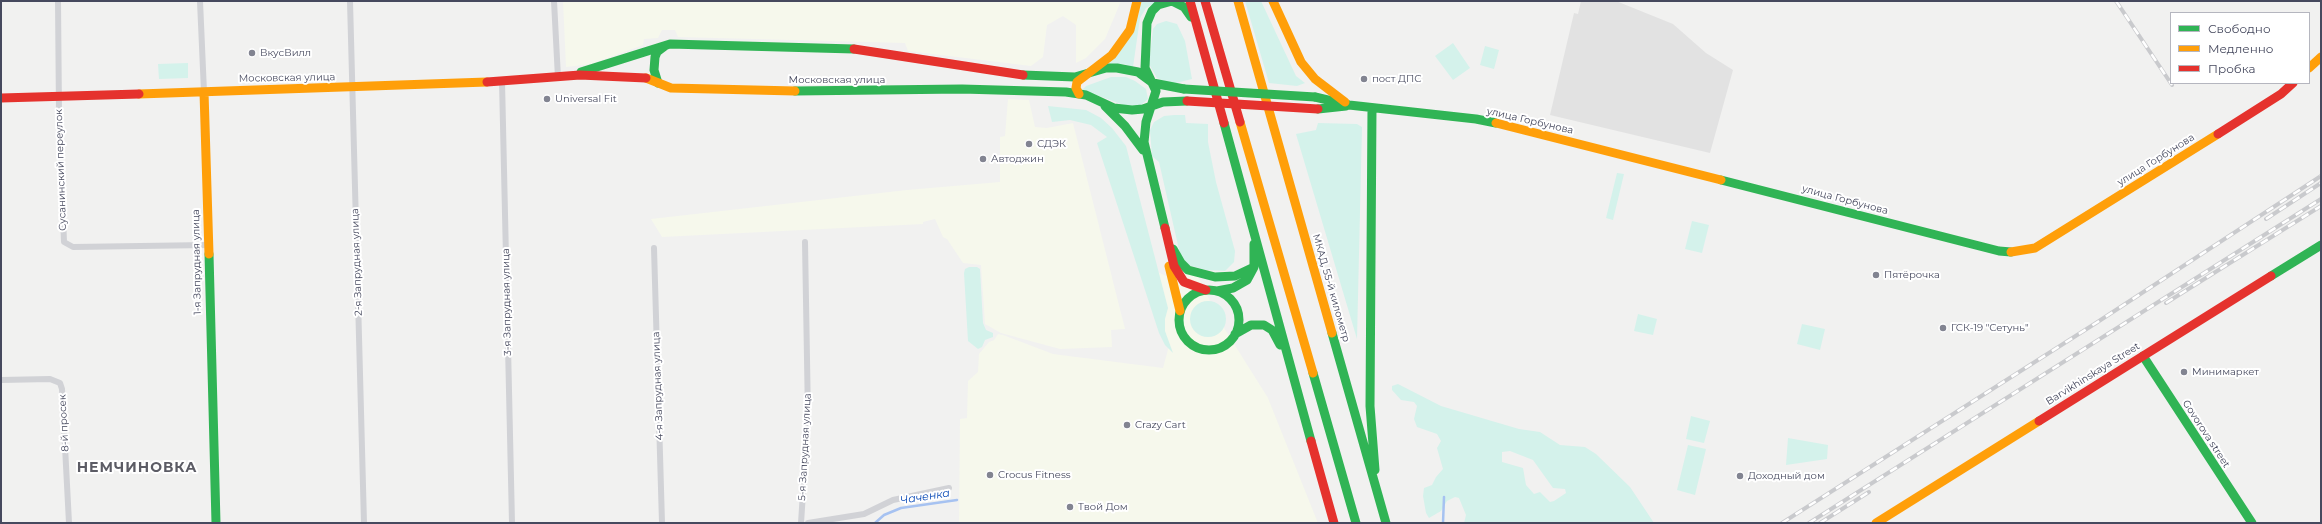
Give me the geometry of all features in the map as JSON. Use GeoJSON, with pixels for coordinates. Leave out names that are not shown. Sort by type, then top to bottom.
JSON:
{"type":"FeatureCollection","features":[{"type":"Feature","properties":{"kind":"main road"},"geometry":{"type":"LineString","coordinates":[[1079,94],[1076,88],[1077,82],[1120,46],[1130,30],[1136,12],[1137,1]]}},
{"type":"Feature","properties":{"kind":"main road"},"geometry":{"type":"LineString","coordinates":[[1167,235],[1168,259],[1180,311],[1179,323],[1182,334],[1190,343],[1200,348],[1217,348],[1228,343],[1235,334],[1238,323],[1235,306],[1228,297],[1218,292],[1191,286],[1180,278],[1174,266],[1167,235],[1146,153],[1144,132],[1156,91],[1145,68],[1144,59],[1147,22],[1152,11],[1158,5],[1172,1],[1184,7],[1195,24]]}},
{"type":"Feature","properties":{"kind":"main road"},"geometry":{"type":"LineString","coordinates":[[1190,1],[1195,24],[1334,523]]}},
{"type":"Feature","properties":{"kind":"main road"},"geometry":{"type":"LineString","coordinates":[[1205,1],[1356,523]]}},
{"type":"Feature","properties":{"kind":"main road","name":"МКАД, 55-й километр"},"geometry":{"type":"LineString","coordinates":[[1238,1],[1386,523]]}},
{"type":"Feature","properties":{"kind":"main road"},"geometry":{"type":"LineString","coordinates":[[1273,1],[1301,62],[1315,79],[1349,105]]}},
{"type":"Feature","properties":{"kind":"main road","name":"Московская улица"},"geometry":{"type":"LineString","coordinates":[[1,98],[352,88],[558,78],[574,75],[666,45],[847,48],[1036,77],[1062,78],[1106,68],[1128,69],[1138,72],[1153,83]]}},
{"type":"Feature","properties":{"kind":"main road"},"geometry":{"type":"LineString","coordinates":[[658,83],[654,70],[654,57],[657,52],[666,45]]}},
{"type":"Feature","properties":{"kind":"main road"},"geometry":{"type":"LineString","coordinates":[[2310,67],[2321,57]]}},
{"type":"Feature","properties":{"kind":"main road","name":"Московская улица"},"geometry":{"type":"LineString","coordinates":[[574,75],[639,77],[671,88],[831,92],[962,89],[1041,90],[1079,94],[1114,108],[1132,110],[1152,106]]}},
{"type":"Feature","properties":{"kind":"main road","name":"улица Горбунова"},"geometry":{"type":"LineString","coordinates":[[1153,83],[1184,89],[1315,97],[1349,105],[1462,117],[1542,134],[1978,246],[2014,252],[2035,248],[2054,238],[2280,94],[2291,84]]}},
{"type":"Feature","properties":{"kind":"main road"},"geometry":{"type":"LineString","coordinates":[[1318,109],[1325,106],[1329,100],[1329,92],[1325,87]]}},
{"type":"Feature","properties":{"kind":"main road","name":"1-я Запрудная улица"},"geometry":{"type":"LineString","coordinates":[[204,92],[216,523]]}},
{"type":"Feature","properties":{"kind":"main road","name":"улица Горбунова"},"geometry":{"type":"LineString","coordinates":[[1152,106],[1174,100],[1318,109],[1349,105]]}},
{"type":"Feature","properties":{"kind":"main road"},"geometry":{"type":"LineString","coordinates":[[1101,102],[1125,126],[1146,153]]}},
{"type":"Feature","properties":{"kind":"main road"},"geometry":{"type":"LineString","coordinates":[[1372,108],[1370,406],[1373,453],[1380,502]]}},
{"type":"Feature","properties":{"kind":"main road"},"geometry":{"type":"LineString","coordinates":[[1218,292],[1242,285],[1252,273],[1254,267],[1252,225]]}},
{"type":"Feature","properties":{"kind":"main road"},"geometry":{"type":"LineString","coordinates":[[1167,235],[1181,263],[1196,273],[1224,278],[1244,273],[1254,267]]}},
{"type":"Feature","properties":{"kind":"main road","name":"Barvikhinskaya Street"},"geometry":{"type":"LineString","coordinates":[[1876,523],[2321,245]]}},
{"type":"Feature","properties":{"kind":"main road"},"geometry":{"type":"LineString","coordinates":[[1180,311],[1190,297],[1206,290]]}},
{"type":"Feature","properties":{"kind":"main road"},"geometry":{"type":"LineString","coordinates":[[1235,334],[1251,325],[1268,327],[1275,334],[1288,361]]}},
{"type":"Feature","properties":{"kind":"main road","name":"Govorova street"},"geometry":{"type":"LineString","coordinates":[[2143,356],[2252,523]]}},
{"type":"Feature","properties":{"kind":"street","name":"Сусанинский переулок"},"geometry":{"type":"LineString","coordinates":[[58,1],[59,97],[64,242],[72,247],[208,245]]}},
{"type":"Feature","properties":{"kind":"street","name":"1-я Запрудная улица"},"geometry":{"type":"LineString","coordinates":[[200,1],[204,92]]}},
{"type":"Feature","properties":{"kind":"street","name":"2-я Запрудная улица"},"geometry":{"type":"LineString","coordinates":[[350,1],[364,523]]}},
{"type":"Feature","properties":{"kind":"street"},"geometry":{"type":"LineString","coordinates":[[554,1],[558,78]]}},
{"type":"Feature","properties":{"kind":"street","name":"3-я Запрудная улица"},"geometry":{"type":"LineString","coordinates":[[502,81],[512,523]]}},
{"type":"Feature","properties":{"kind":"street","name":"5-я Запрудная улица"},"geometry":{"type":"LineString","coordinates":[[801,523],[808,417],[805,242]]}},
{"type":"Feature","properties":{"kind":"street","name":"4-я Запрудная улица"},"geometry":{"type":"LineString","coordinates":[[654,248],[662,523]]}},
{"type":"Feature","properties":{"kind":"street","name":"8-й просек"},"geometry":{"type":"LineString","coordinates":[[1,380],[50,379],[60,383],[62,389],[69,523]]}},
{"type":"Feature","properties":{"kind":"street"},"geometry":{"type":"LineString","coordinates":[[808,523],[864,514],[893,500],[949,488]]}},
{"type":"Feature","properties":{"kind":"shaded area"},"geometry":{"type":"Polygon","coordinates":[[[563,1],[1121,1],[1105,39],[1086,58],[1076,63],[1076,25],[1063,16],[1047,25],[1043,57],[1031,66],[908,51],[905,43],[678,37],[675,30],[662,30],[658,38],[644,39],[643,45],[591,64],[566,67],[563,1]]]}},
{"type":"Feature","properties":{"kind":"shaded area"},"geometry":{"type":"Polygon","coordinates":[[[1581,1],[1616,1],[1673,24],[1706,53],[1733,70],[1710,153],[1550,115],[1574,13],[1578,14],[1581,1]]]}},
{"type":"Feature","properties":{"kind":"shaded area"},"geometry":{"type":"Polygon","coordinates":[[[1008,99],[1029,100],[1035,127],[1047,128],[1073,123],[1125,329],[1111,330],[1112,347],[1060,349],[1001,333],[985,324],[981,265],[963,263],[947,239],[943,237],[935,219],[923,222],[923,224],[662,237],[651,219],[907,190],[1000,182],[1000,137],[1005,136],[1008,99]]]}},
{"type":"Feature","properties":{"kind":"shaded area"},"geometry":{"type":"Polygon","coordinates":[[[1195,270],[1219,320],[1268,398],[1318,523],[959,523],[960,419],[967,418],[968,381],[978,372],[979,354],[989,342],[994,340],[998,334],[1053,354],[1163,368],[1169,346],[1157,325],[1157,272],[1169,277],[1195,270]]]}},
{"type":"Feature","properties":{"kind":"green space"},"geometry":{"type":"Polygon","coordinates":[[[1140,1],[1159,1],[1146,8],[1140,18],[1133,67],[1124,64],[1107,65],[1127,41],[1139,13],[1140,1]]]}},
{"type":"Feature","properties":{"kind":"green space"},"geometry":{"type":"Polygon","coordinates":[[[1245,1],[1261,1],[1296,76],[1305,83],[1297,86],[1269,83],[1245,1]]]}},
{"type":"Feature","properties":{"kind":"green space"},"geometry":{"type":"Polygon","coordinates":[[[1166,21],[1177,24],[1185,41],[1192,79],[1172,84],[1157,78],[1149,64],[1153,29],[1157,24],[1166,21]]]}},
{"type":"Feature","properties":{"kind":"green space"},"geometry":{"type":"Polygon","coordinates":[[[1453,43],[1470,68],[1453,80],[1435,56],[1453,43]]]}},
{"type":"Feature","properties":{"kind":"green space"},"geometry":{"type":"Polygon","coordinates":[[[1485,46],[1499,50],[1494,69],[1480,65],[1485,46]]]}},
{"type":"Feature","properties":{"kind":"green space"},"geometry":{"type":"Polygon","coordinates":[[[188,63],[188,78],[159,79],[158,64],[188,63]]]}},
{"type":"Feature","properties":{"kind":"green space"},"geometry":{"type":"Polygon","coordinates":[[[1111,77],[1126,77],[1135,81],[1146,89],[1148,99],[1141,105],[1126,106],[1094,94],[1081,91],[1086,86],[1111,77]]]}},
{"type":"Feature","properties":{"kind":"green space"},"geometry":{"type":"Polygon","coordinates":[[[1048,106],[1086,110],[1101,118],[1112,128],[1126,146],[1168,308],[1165,319],[1165,331],[1173,353],[1165,345],[1159,333],[1097,143],[1107,137],[1091,125],[1070,120],[1052,122],[1048,106]]]}},
{"type":"Feature","properties":{"kind":"green space"},"geometry":{"type":"Polygon","coordinates":[[[1185,115],[1186,123],[1208,124],[1208,142],[1216,182],[1235,251],[1234,262],[1225,271],[1206,270],[1188,265],[1180,254],[1159,162],[1152,156],[1150,130],[1154,122],[1164,116],[1185,115]]]}},
{"type":"Feature","properties":{"kind":"green space"},"geometry":{"type":"Polygon","coordinates":[[[1318,123],[1357,124],[1362,127],[1357,339],[1296,134],[1316,130],[1318,123]]]}},
{"type":"Feature","properties":{"kind":"green space"},"geometry":{"type":"Polygon","coordinates":[[[1617,173],[1624,174],[1613,220],[1606,218],[1617,173]]]}},
{"type":"Feature","properties":{"kind":"green space"},"geometry":{"type":"Polygon","coordinates":[[[1692,221],[1709,225],[1702,253],[1685,249],[1692,221]]]}},
{"type":"Feature","properties":{"kind":"green space"},"geometry":{"type":"Polygon","coordinates":[[[969,267],[977,267],[980,269],[983,323],[986,330],[993,333],[993,337],[985,340],[982,347],[978,349],[968,341],[964,273],[965,269],[969,267]]]}},
{"type":"Feature","properties":{"kind":"green space"},"geometry":{"type":"Polygon","coordinates":[[[1212,301],[1221,306],[1225,312],[1225,326],[1221,332],[1212,337],[1204,337],[1195,332],[1191,326],[1190,315],[1195,306],[1201,302],[1212,301]]]}},
{"type":"Feature","properties":{"kind":"green space"},"geometry":{"type":"Polygon","coordinates":[[[1638,314],[1657,319],[1653,335],[1634,331],[1638,314]]]}},
{"type":"Feature","properties":{"kind":"green space"},"geometry":{"type":"Polygon","coordinates":[[[1802,324],[1825,329],[1820,350],[1797,344],[1802,324]]]}},
{"type":"Feature","properties":{"kind":"green space"},"geometry":{"type":"Polygon","coordinates":[[[1398,384],[1441,406],[1519,429],[1540,432],[1560,445],[1585,447],[1596,454],[1630,487],[1654,523],[1464,523],[1466,515],[1459,498],[1455,497],[1447,501],[1441,511],[1429,518],[1426,513],[1423,496],[1424,488],[1432,485],[1436,477],[1443,469],[1437,448],[1441,441],[1437,434],[1417,427],[1414,419],[1417,406],[1414,402],[1401,400],[1392,390],[1392,386],[1398,384]],[[1510,451],[1502,452],[1502,462],[1523,468],[1526,485],[1534,494],[1540,492],[1550,502],[1566,493],[1565,489],[1553,488],[1533,460],[1510,451]]]}},
{"type":"Feature","properties":{"kind":"green space"},"geometry":{"type":"Polygon","coordinates":[[[1691,416],[1710,421],[1704,443],[1686,439],[1691,416]]]}},
{"type":"Feature","properties":{"kind":"green space"},"geometry":{"type":"Polygon","coordinates":[[[1788,438],[1828,445],[1827,459],[1786,465],[1788,438]]]}},
{"type":"Feature","properties":{"kind":"green space"},"geometry":{"type":"Polygon","coordinates":[[[1688,445],[1706,449],[1695,495],[1677,490],[1688,445]]]}},
{"type":"Feature","properties":{"kind":"waterway"},"geometry":{"type":"LineString","coordinates":[[1443,523],[1444,497]]}},
{"type":"Feature","properties":{"kind":"waterway","name":"Чаченка"},"geometry":{"type":"LineString","coordinates":[[875,523],[884,515],[901,508],[957,500]]}},
{"type":"Feature","properties":{"kind":"railway"},"geometry":{"type":"LineString","coordinates":[[2116,1],[2170,82]]}},
{"type":"Feature","properties":{"kind":"railway"},"geometry":{"type":"LineString","coordinates":[[1782,523],[2096,323],[2321,176]]}},
{"type":"Feature","properties":{"kind":"railway"},"geometry":{"type":"LineString","coordinates":[[2266,219],[2321,183]]}},
{"type":"Feature","properties":{"kind":"railway"},"geometry":{"type":"LineString","coordinates":[[1809,523],[2321,199]]}},
{"type":"Feature","properties":{"kind":"railway"},"geometry":{"type":"LineString","coordinates":[[2166,303],[2321,206]]}},
{"type":"Feature","properties":{"kind":"railway"},"geometry":{"type":"LineString","coordinates":[[1820,523],[1869,492]]}},
{"type":"Feature","properties":{"kind":"traffic: fast"},"geometry":{"type":"LineString","coordinates":[[1165,228],[1144,142],[1146,122],[1156,91],[1145,68],[1147,23],[1152,11],[1158,5],[1172,1],[1184,7],[1191,17]]}},
{"type":"Feature","properties":{"kind":"traffic: fast"},"geometry":{"type":"LineString","coordinates":[[581,72],[670,44],[854,49]]}},
{"type":"Feature","properties":{"kind":"traffic: fast"},"geometry":{"type":"LineString","coordinates":[[658,83],[654,70],[655,57],[657,52],[665,46]]}},
{"type":"Feature","properties":{"kind":"traffic: fast"},"geometry":{"type":"LineString","coordinates":[[1023,75],[1075,77],[1106,68],[1117,68],[1138,72],[1153,83],[1184,89]]}},
{"type":"Feature","properties":{"kind":"traffic: fast"},"geometry":{"type":"LineString","coordinates":[[795,91],[962,89],[1066,92],[1086,95],[1114,108],[1132,110],[1143,109],[1163,102],[1187,101]]}},
{"type":"Feature","properties":{"kind":"traffic: fast"},"geometry":{"type":"LineString","coordinates":[[1184,89],[1315,97]]}},
{"type":"Feature","properties":{"kind":"traffic: fast"},"geometry":{"type":"LineString","coordinates":[[1315,97],[1349,105],[1476,119],[1496,123]]}},
{"type":"Feature","properties":{"kind":"traffic: fast"},"geometry":{"type":"LineString","coordinates":[[1105,106],[1125,126],[1143,150]]}},
{"type":"Feature","properties":{"kind":"traffic: fast"},"geometry":{"type":"LineString","coordinates":[[1318,109],[1346,106]]}},
{"type":"Feature","properties":{"kind":"traffic: fast"},"geometry":{"type":"LineString","coordinates":[[1372,108],[1370,406],[1375,470]]}},
{"type":"Feature","properties":{"kind":"traffic: fast"},"geometry":{"type":"LineString","coordinates":[[1224,123],[1311,441]]}},
{"type":"Feature","properties":{"kind":"traffic: fast"},"geometry":{"type":"LineString","coordinates":[[1721,180],[1999,251],[2011,252]]}},
{"type":"Feature","properties":{"kind":"traffic: fast"},"geometry":{"type":"LineString","coordinates":[[1217,291],[1233,288],[1247,280],[1254,267],[1254,244]]}},
{"type":"Feature","properties":{"kind":"traffic: fast"},"geometry":{"type":"LineString","coordinates":[[2271,276],[2321,245]]}},
{"type":"Feature","properties":{"kind":"traffic: fast"},"geometry":{"type":"LineString","coordinates":[[1173,249],[1181,263],[1188,270],[1215,277],[1235,276],[1254,267]]}},
{"type":"Feature","properties":{"kind":"traffic: fast"},"geometry":{"type":"LineString","coordinates":[[209,254],[216,523]]}},
{"type":"Feature","properties":{"kind":"traffic: fast"},"geometry":{"type":"LineString","coordinates":[[1209,290],[1225,295],[1230,299],[1234,304],[1239,320],[1234,336],[1230,341],[1225,345],[1209,350],[1193,345],[1188,341],[1184,336],[1179,320],[1184,304],[1188,299],[1193,295],[1209,290]]}},
{"type":"Feature","properties":{"kind":"traffic: fast"},"geometry":{"type":"LineString","coordinates":[[1235,334],[1251,325],[1264,325],[1272,330],[1280,345]]}},
{"type":"Feature","properties":{"kind":"traffic: fast"},"geometry":{"type":"LineString","coordinates":[[1332,333],[1386,523]]}},
{"type":"Feature","properties":{"kind":"traffic: fast"},"geometry":{"type":"LineString","coordinates":[[2143,356],[2252,523]]}},
{"type":"Feature","properties":{"kind":"traffic: fast"},"geometry":{"type":"LineString","coordinates":[[1313,373],[1356,523]]}},
{"type":"Feature","properties":{"kind":"traffic: slow"},"geometry":{"type":"LineString","coordinates":[[1079,94],[1076,88],[1077,82],[1112,55],[1130,30],[1137,1]]}},
{"type":"Feature","properties":{"kind":"traffic: slow"},"geometry":{"type":"LineString","coordinates":[[1238,1],[1332,333]]}},
{"type":"Feature","properties":{"kind":"traffic: slow"},"geometry":{"type":"LineString","coordinates":[[1273,1],[1301,62],[1315,79],[1345,102]]}},
{"type":"Feature","properties":{"kind":"traffic: slow"},"geometry":{"type":"LineString","coordinates":[[2310,67],[2321,57]]}},
{"type":"Feature","properties":{"kind":"traffic: slow"},"geometry":{"type":"LineString","coordinates":[[646,78],[671,88],[795,91]]}},
{"type":"Feature","properties":{"kind":"traffic: slow"},"geometry":{"type":"LineString","coordinates":[[139,94],[487,82]]}},
{"type":"Feature","properties":{"kind":"traffic: slow"},"geometry":{"type":"LineString","coordinates":[[204,92],[209,254]]}},
{"type":"Feature","properties":{"kind":"traffic: slow"},"geometry":{"type":"LineString","coordinates":[[1240,122],[1313,373]]}},
{"type":"Feature","properties":{"kind":"traffic: slow"},"geometry":{"type":"LineString","coordinates":[[1496,123],[1721,180]]}},
{"type":"Feature","properties":{"kind":"traffic: slow"},"geometry":{"type":"LineString","coordinates":[[2011,252],[2035,248],[2218,134]]}},
{"type":"Feature","properties":{"kind":"traffic: slow"},"geometry":{"type":"LineString","coordinates":[[1169,266],[1180,311]]}},
{"type":"Feature","properties":{"kind":"traffic: slow"},"geometry":{"type":"LineString","coordinates":[[1876,523],[2039,421]]}},
{"type":"Feature","properties":{"kind":"traffic: jam"},"geometry":{"type":"LineString","coordinates":[[1190,1],[1224,123]]}},
{"type":"Feature","properties":{"kind":"traffic: jam"},"geometry":{"type":"LineString","coordinates":[[1205,1],[1240,122]]}},
{"type":"Feature","properties":{"kind":"traffic: jam"},"geometry":{"type":"LineString","coordinates":[[854,49],[1023,75]]}},
{"type":"Feature","properties":{"kind":"traffic: jam"},"geometry":{"type":"LineString","coordinates":[[487,82],[580,75],[646,78]]}},
{"type":"Feature","properties":{"kind":"traffic: jam"},"geometry":{"type":"LineString","coordinates":[[2218,134],[2281,94],[2292,84]]}},
{"type":"Feature","properties":{"kind":"traffic: jam"},"geometry":{"type":"LineString","coordinates":[[1,98],[139,94]]}},
{"type":"Feature","properties":{"kind":"traffic: jam"},"geometry":{"type":"LineString","coordinates":[[1187,101],[1318,109]]}},
{"type":"Feature","properties":{"kind":"traffic: jam"},"geometry":{"type":"LineString","coordinates":[[1165,228],[1174,266],[1184,282],[1206,290]]}},
{"type":"Feature","properties":{"kind":"traffic: jam"},"geometry":{"type":"LineString","coordinates":[[2039,421],[2271,276]]}},
{"type":"Feature","properties":{"kind":"traffic: jam"},"geometry":{"type":"LineString","coordinates":[[1311,441],[1334,523]]}},
{"type":"Feature","properties":{"kind":"place","name":"ВкусВилл"},"geometry":{"type":"Point","coordinates":[252,53]}},
{"type":"Feature","properties":{"kind":"place","name":"пост ДПС"},"geometry":{"type":"Point","coordinates":[1364,79]}},
{"type":"Feature","properties":{"kind":"place","name":"Universal Fit"},"geometry":{"type":"Point","coordinates":[547,99]}},
{"type":"Feature","properties":{"kind":"place","name":"СДЭК"},"geometry":{"type":"Point","coordinates":[1029,144]}},
{"type":"Feature","properties":{"kind":"place","name":"Автоджин"},"geometry":{"type":"Point","coordinates":[983,159]}},
{"type":"Feature","properties":{"kind":"place","name":"Пятёрочка"},"geometry":{"type":"Point","coordinates":[1876,275]}},
{"type":"Feature","properties":{"kind":"place","name":"ГСК-19 \"Сетунь\""},"geometry":{"type":"Point","coordinates":[1943,328]}},
{"type":"Feature","properties":{"kind":"place","name":"Минимаркет"},"geometry":{"type":"Point","coordinates":[2184,372]}},
{"type":"Feature","properties":{"kind":"place","name":"Crazy Cart"},"geometry":{"type":"Point","coordinates":[1127,425]}},
{"type":"Feature","properties":{"kind":"place","name":"Crocus Fitness"},"geometry":{"type":"Point","coordinates":[990,475]}},
{"type":"Feature","properties":{"kind":"place","name":"Доходный дом"},"geometry":{"type":"Point","coordinates":[1740,476]}},
{"type":"Feature","properties":{"kind":"place","name":"Твой Дом"},"geometry":{"type":"Point","coordinates":[1070,507]}},
{"type":"Feature","properties":{"kind":"district","name":"НЕМЧИНОВКА"},"geometry":{"type":"Point","coordinates":[137,468]}}]}
